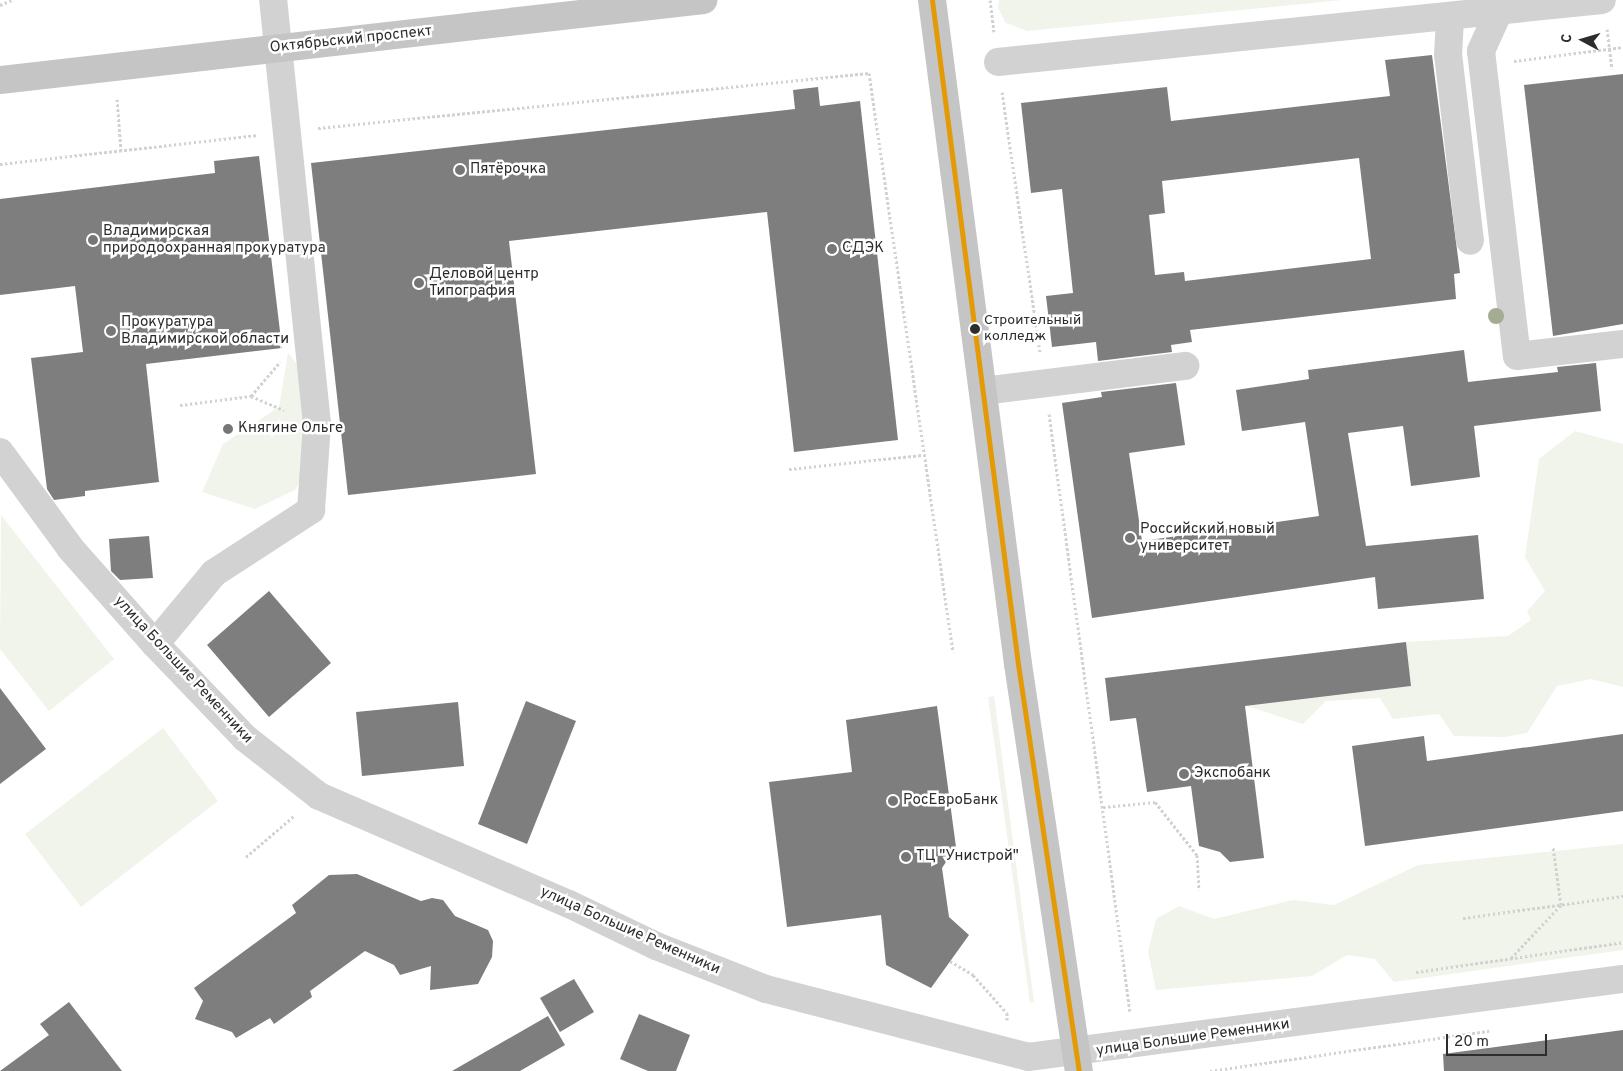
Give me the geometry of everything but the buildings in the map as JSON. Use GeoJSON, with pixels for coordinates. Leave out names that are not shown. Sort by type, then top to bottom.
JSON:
{"type":"FeatureCollection","features":[{"type":"Feature","properties":{"kind":"main road","name":"Октябрьский проспект"},"geometry":{"type":"LineString","coordinates":[[0,80],[703,0]]}},
{"type":"Feature","properties":{"kind":"main road"},"geometry":{"type":"LineString","coordinates":[[932,0],[983,391],[1077,1062]]}},
{"type":"Feature","properties":{"kind":"street"},"geometry":{"type":"LineString","coordinates":[[155,644],[214,573],[310,510],[317,424],[285,132],[273,0]]}},
{"type":"Feature","properties":{"kind":"street"},"geometry":{"type":"LineString","coordinates":[[998,62],[1450,18],[1497,7],[1604,9]]}},
{"type":"Feature","properties":{"kind":"street"},"geometry":{"type":"LineString","coordinates":[[1497,7],[1481,51],[1518,356],[1623,344]]}},
{"type":"Feature","properties":{"kind":"street"},"geometry":{"type":"LineString","coordinates":[[1450,18],[1448,54],[1470,241]]}},
{"type":"Feature","properties":{"kind":"street"},"geometry":{"type":"LineString","coordinates":[[983,391],[1185,366]]}},
{"type":"Feature","properties":{"kind":"street","name":"улица Большие Ременники"},"geometry":{"type":"LineString","coordinates":[[0,452],[71,548],[155,644],[245,738],[320,796],[569,904],[656,946],[766,989],[1012,1056],[1077,1062],[1136,1046],[1623,980]]}},
{"type":"Feature","properties":{"kind":"path"},"geometry":{"type":"LineString","coordinates":[[0,5],[12,0]]}},
{"type":"Feature","properties":{"kind":"path"},"geometry":{"type":"LineString","coordinates":[[990,0],[1136,1046]]}},
{"type":"Feature","properties":{"kind":"path"},"geometry":{"type":"LineString","coordinates":[[1604,9],[1612,68]]}},
{"type":"Feature","properties":{"kind":"path"},"geometry":{"type":"LineString","coordinates":[[1514,61],[1623,47]]}},
{"type":"Feature","properties":{"kind":"path"},"geometry":{"type":"LineString","coordinates":[[114,67],[121,150]]}},
{"type":"Feature","properties":{"kind":"path"},"geometry":{"type":"LineString","coordinates":[[0,164],[285,132],[869,73],[922,455],[953,652]]}},
{"type":"Feature","properties":{"kind":"path"},"geometry":{"type":"LineString","coordinates":[[180,405],[251,396]]}},
{"type":"Feature","properties":{"kind":"path"},"geometry":{"type":"LineString","coordinates":[[789,469],[922,455]]}},
{"type":"Feature","properties":{"kind":"path"},"geometry":{"type":"LineString","coordinates":[[246,857],[320,796]]}},
{"type":"Feature","properties":{"kind":"path"},"geometry":{"type":"LineString","coordinates":[[1103,807],[1154,802],[1197,855],[1199,890]]}},
{"type":"Feature","properties":{"kind":"path"},"geometry":{"type":"LineString","coordinates":[[1553,847],[1561,905]]}},
{"type":"Feature","properties":{"kind":"path"},"geometry":{"type":"LineString","coordinates":[[1463,918],[1623,896]]}},
{"type":"Feature","properties":{"kind":"path"},"geometry":{"type":"LineString","coordinates":[[1511,958],[1561,905]]}},
{"type":"Feature","properties":{"kind":"path"},"geometry":{"type":"LineString","coordinates":[[1409,973],[1623,942]]}},
{"type":"Feature","properties":{"kind":"path"},"geometry":{"type":"LineString","coordinates":[[950,961],[973,976],[1007,1013]]}},
{"type":"Feature","properties":{"kind":"path"},"geometry":{"type":"LineString","coordinates":[[1130,1011],[1139,1009]]}},
{"type":"Feature","properties":{"kind":"path"},"geometry":{"type":"LineString","coordinates":[[1210,1071],[1495,1030]]}},
{"type":"Feature","properties":{"kind":"shaded area"},"geometry":{"type":"Polygon","coordinates":[[[999,0],[1343,0],[1027,31],[1006,23],[998,8],[999,0]]]}},
{"type":"Feature","properties":{"kind":"shaded area"},"geometry":{"type":"Polygon","coordinates":[[[288,353],[305,374],[306,470],[295,490],[255,509],[202,492],[223,444],[279,407],[288,353]]]}},
{"type":"Feature","properties":{"kind":"shaded area"},"geometry":{"type":"Polygon","coordinates":[[[1575,431],[1623,444],[1623,687],[1591,679],[1557,686],[1527,733],[1504,737],[1454,736],[1439,714],[1393,719],[1380,698],[1326,701],[1303,724],[1247,706],[1411,686],[1406,642],[1508,636],[1531,620],[1527,611],[1545,591],[1525,557],[1539,459],[1575,431]]]}},
{"type":"Feature","properties":{"kind":"shaded area"},"geometry":{"type":"Polygon","coordinates":[[[1,515],[114,659],[49,711],[0,649],[1,515]]]}},
{"type":"Feature","properties":{"kind":"shaded area"},"geometry":{"type":"Polygon","coordinates":[[[994,696],[1034,1002],[1030,1003],[988,697],[994,696]]]}},
{"type":"Feature","properties":{"kind":"shaded area"},"geometry":{"type":"Polygon","coordinates":[[[163,728],[218,801],[81,907],[25,834],[163,728]]]}},
{"type":"Feature","properties":{"kind":"shaded area"},"geometry":{"type":"Polygon","coordinates":[[[1623,844],[1623,950],[1394,982],[1375,959],[1347,955],[1312,976],[1156,990],[1148,952],[1156,919],[1179,906],[1214,919],[1293,900],[1334,905],[1418,865],[1623,844]]]}},
{"type":"Feature","properties":{"kind":"transit line"},"geometry":{"type":"LineString","coordinates":[[932,0],[1018,664],[1079,1071]]}},
{"type":"Feature","properties":{"kind":"place","name":"Пятёрочка"},"geometry":{"type":"Point","coordinates":[460,170]}},
{"type":"Feature","properties":{"kind":"place","name":"Владимирская природоохранная прокуратура"},"geometry":{"type":"Point","coordinates":[93,240]}},
{"type":"Feature","properties":{"kind":"place","name":"СДЭК"},"geometry":{"type":"Point","coordinates":[832,249]}},
{"type":"Feature","properties":{"kind":"place","name":"Деловой центр Типография"},"geometry":{"type":"Point","coordinates":[419,283]}},
{"type":"Feature","properties":{"kind":"place","name":"Строительный колледж"},"geometry":{"type":"Point","coordinates":[975,329]}},
{"type":"Feature","properties":{"kind":"place","name":"Прокуратура Владимирской области"},"geometry":{"type":"Point","coordinates":[111,331]}},
{"type":"Feature","properties":{"kind":"place","name":"Княгине Ольге"},"geometry":{"type":"Point","coordinates":[228,429]}},
{"type":"Feature","properties":{"kind":"place","name":"Российский новый университет"},"geometry":{"type":"Point","coordinates":[1130,538]}},
{"type":"Feature","properties":{"kind":"place","name":"Экспобанк"},"geometry":{"type":"Point","coordinates":[1184,774]}},
{"type":"Feature","properties":{"kind":"place","name":"РосЕвроБанк"},"geometry":{"type":"Point","coordinates":[893,801]}},
{"type":"Feature","properties":{"kind":"place","name":"ТЦ \"Унистрой\""},"geometry":{"type":"Point","coordinates":[906,857]}}]}
